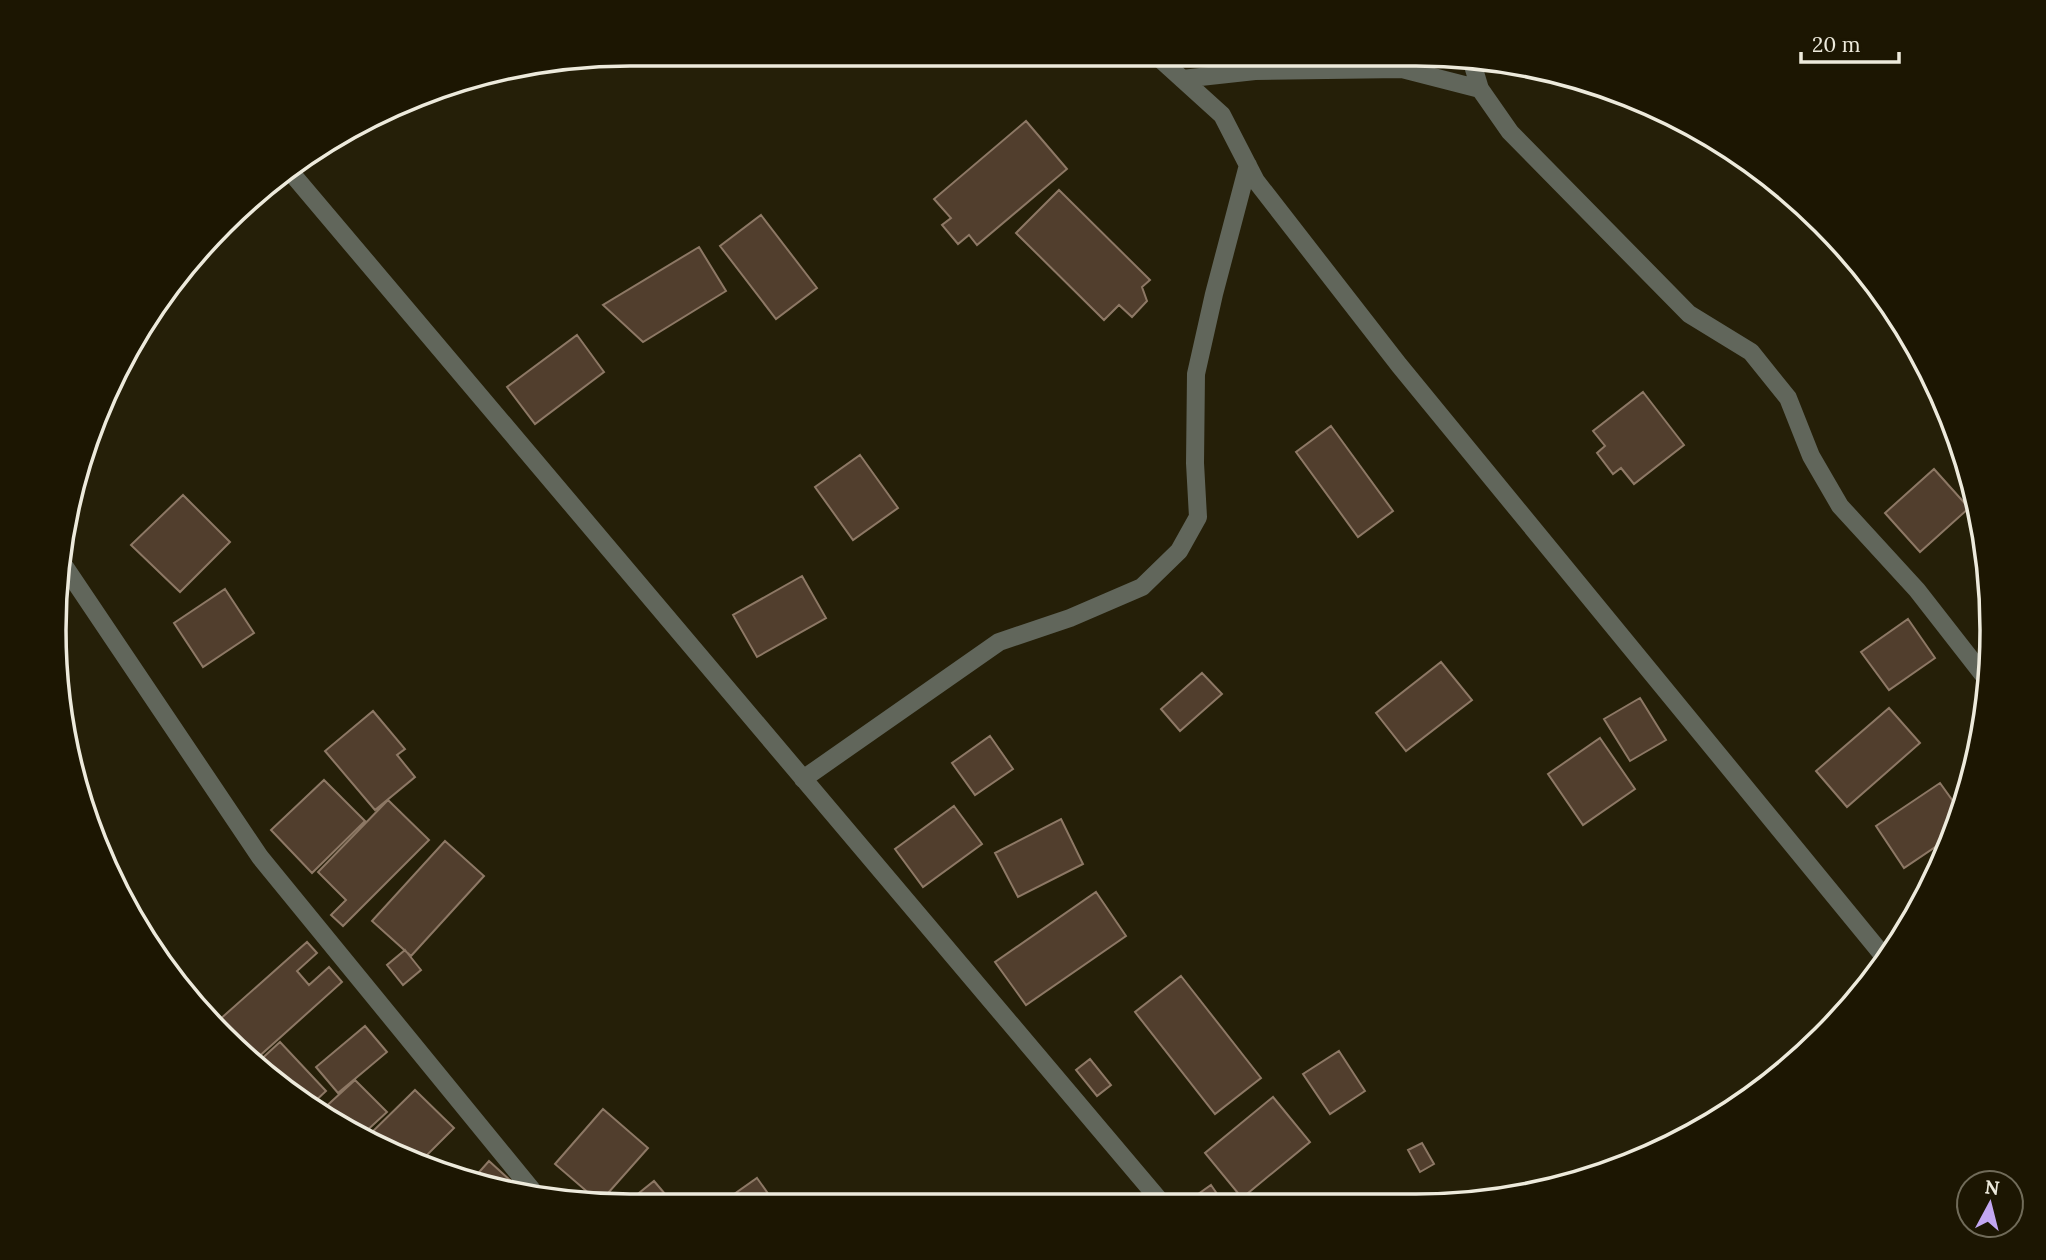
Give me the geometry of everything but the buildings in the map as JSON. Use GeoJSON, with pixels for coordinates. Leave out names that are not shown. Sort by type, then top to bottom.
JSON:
{"type":"FeatureCollection","features":[{"type":"Feature","properties":{"kind":"street"},"geometry":{"type":"LineString","coordinates":[[1168,66],[1222,115],[1256,181],[1399,365],[1880,950]]}},
{"type":"Feature","properties":{"kind":"street"},"geometry":{"type":"LineString","coordinates":[[1182,79],[1255,71],[1402,69],[1480,89]]}},
{"type":"Feature","properties":{"kind":"street"},"geometry":{"type":"LineString","coordinates":[[1474,70],[1480,89],[1510,132],[1689,314],[1751,352],[1788,398],[1811,456],[1840,506],[1917,590],[1978,668]]}},
{"type":"Feature","properties":{"kind":"street"},"geometry":{"type":"LineString","coordinates":[[803,779],[999,642],[1070,618],[1142,587],[1179,551],[1198,517],[1195,463],[1196,374],[1248,165]]}},
{"type":"Feature","properties":{"kind":"street"},"geometry":{"type":"LineString","coordinates":[[295,177],[1154,1194]]}},
{"type":"Feature","properties":{"kind":"street"},"geometry":{"type":"LineString","coordinates":[[70,574],[260,856],[527,1184]]}}]}
